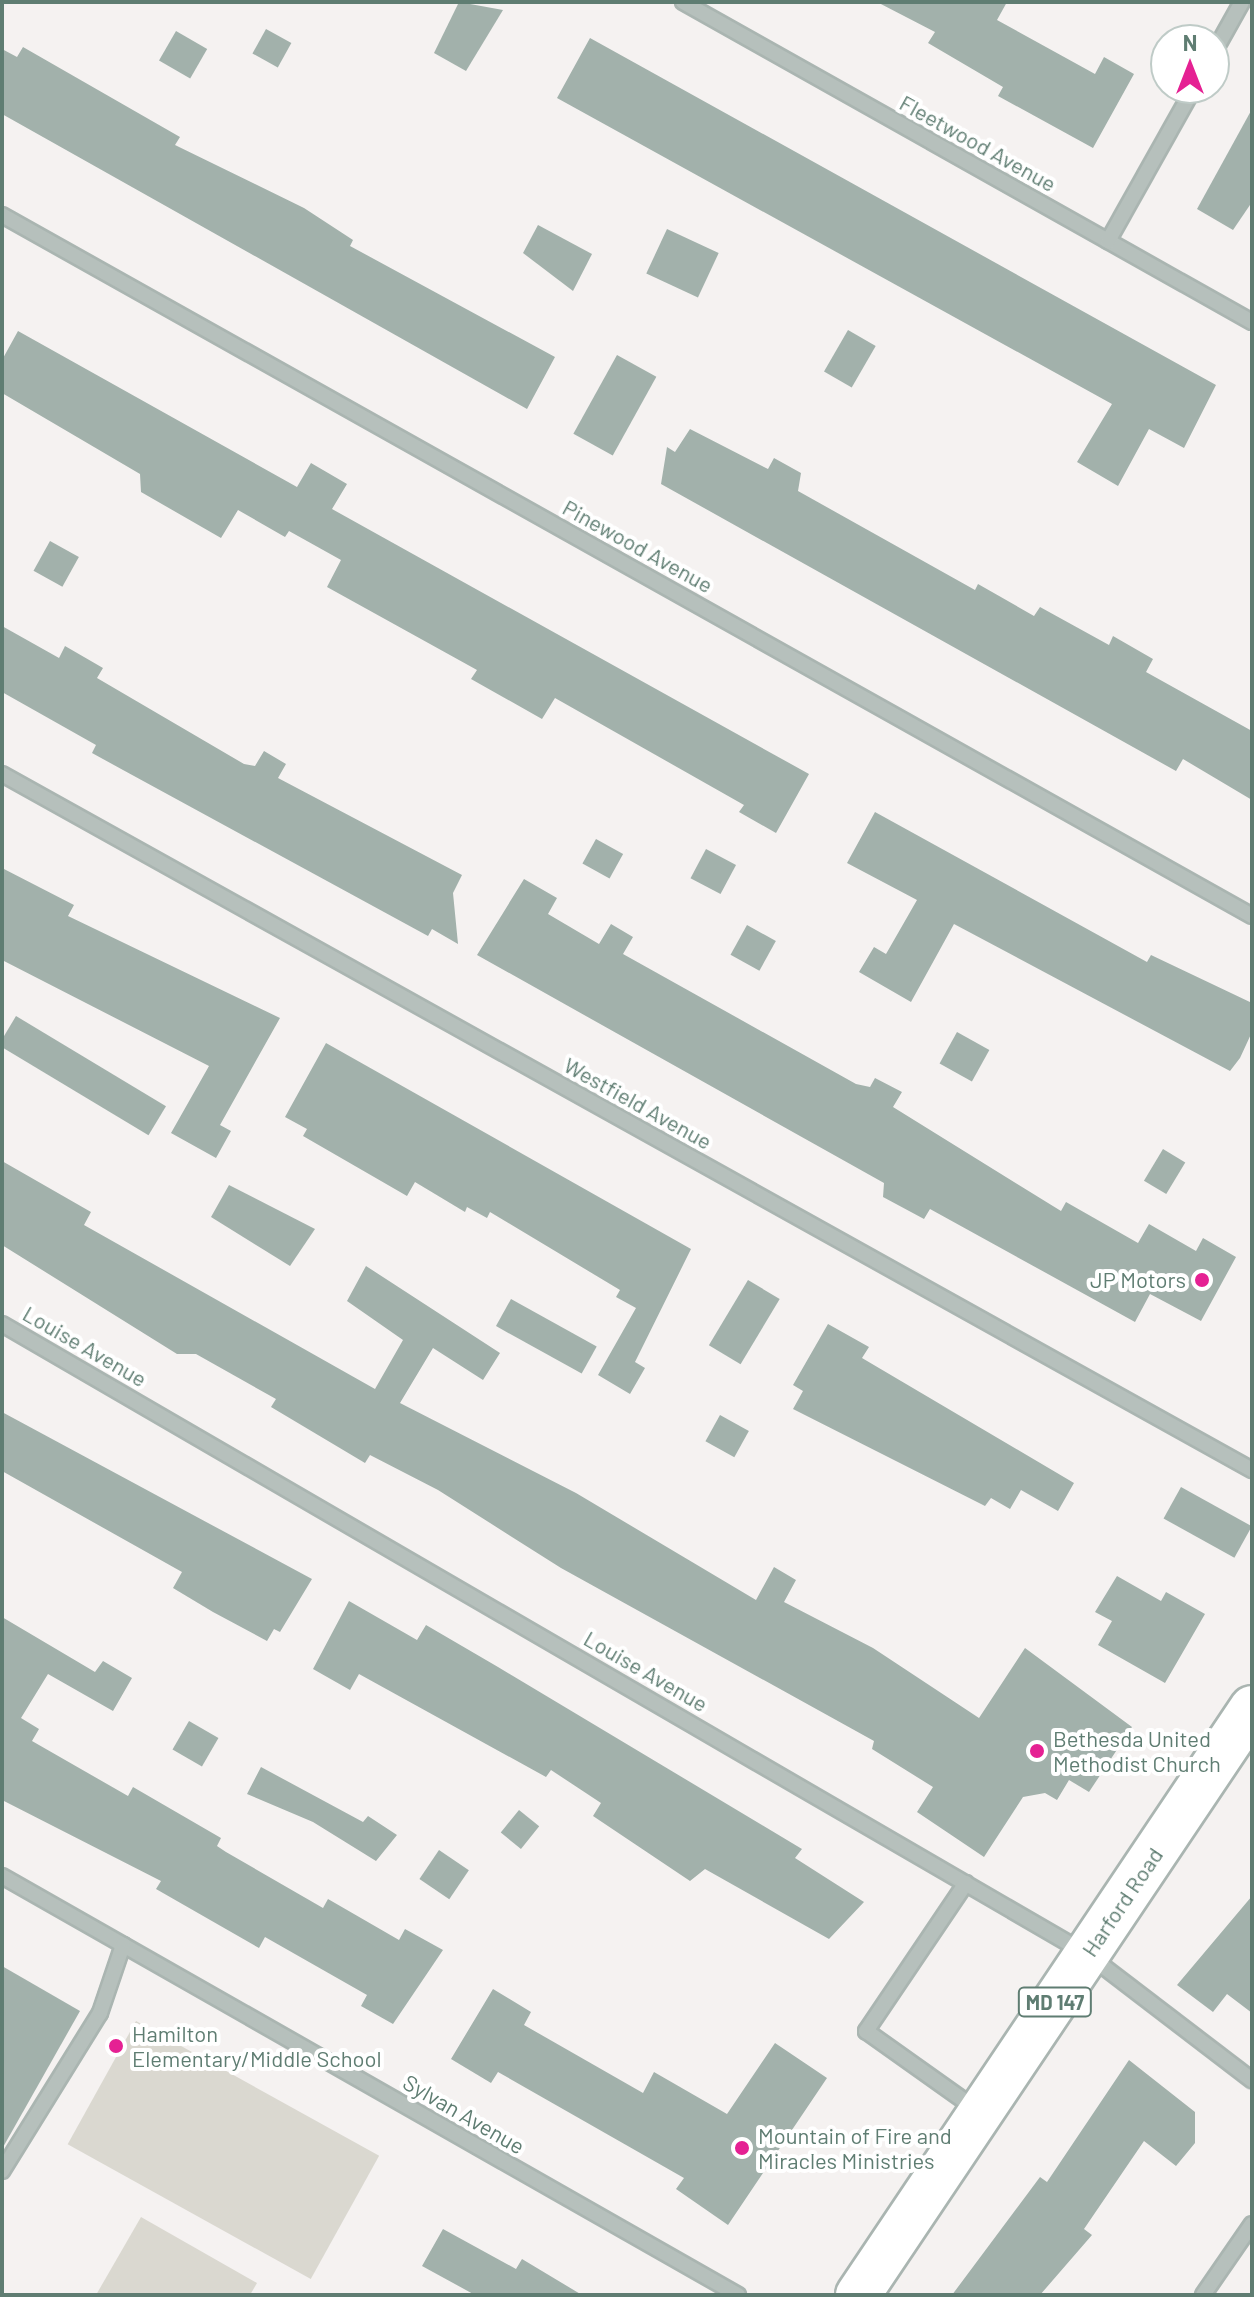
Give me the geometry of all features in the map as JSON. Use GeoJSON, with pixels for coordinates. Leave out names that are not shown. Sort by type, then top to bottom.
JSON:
{"type":"FeatureCollection","features":[{"type":"Feature","properties":{"kind":"main road","name":"Harford Road"},"geometry":{"type":"LineString","coordinates":[[858,2295],[1087,1954],[1247,1725]]}},
{"type":"Feature","properties":{"kind":"street","name":"Fleetwood Avenue"},"geometry":{"type":"LineString","coordinates":[[683,2],[1252,322]]}},
{"type":"Feature","properties":{"kind":"street"},"geometry":{"type":"LineString","coordinates":[[1230,24],[1242,2]]}},
{"type":"Feature","properties":{"kind":"street"},"geometry":{"type":"LineString","coordinates":[[1108,241],[1185,104]]}},
{"type":"Feature","properties":{"kind":"street","name":"Pinewood Avenue"},"geometry":{"type":"LineString","coordinates":[[2,215],[1252,916]]}},
{"type":"Feature","properties":{"kind":"street","name":"Westfield Avenue"},"geometry":{"type":"LineString","coordinates":[[2,774],[1252,1470]]}},
{"type":"Feature","properties":{"kind":"street","name":"Louise Avenue"},"geometry":{"type":"LineString","coordinates":[[2,1324],[1087,1954],[1252,2080]]}},
{"type":"Feature","properties":{"kind":"street","name":"Sylvan Avenue"},"geometry":{"type":"LineString","coordinates":[[2,1876],[738,2295]]}},
{"type":"Feature","properties":{"kind":"street"},"geometry":{"type":"LineString","coordinates":[[966,1883],[866,2031],[980,2112]]}},
{"type":"Feature","properties":{"kind":"street"},"geometry":{"type":"LineString","coordinates":[[2,2171],[100,2013],[123,1945]]}},
{"type":"Feature","properties":{"kind":"street"},"geometry":{"type":"LineString","coordinates":[[1203,2295],[1252,2224]]}},
{"type":"Feature","properties":{"kind":"shaded area"},"geometry":{"type":"Polygon","coordinates":[[[136,2021],[379,2156],[311,2279],[68,2144],[136,2021]]]}},
{"type":"Feature","properties":{"kind":"shaded area"},"geometry":{"type":"Polygon","coordinates":[[[141,2217],[257,2283],[250,2295],[96,2295],[141,2217]]]}},
{"type":"Feature","properties":{"kind":"building"},"geometry":{"type":"Polygon","coordinates":[[[459,2],[503,10],[466,71],[434,53],[459,2]]]}},
{"type":"Feature","properties":{"kind":"building"},"geometry":{"type":"Polygon","coordinates":[[[877,2],[1007,2],[997,20],[1095,74],[1104,57],[1134,74],[1093,148],[998,96],[1003,87],[928,43],[935,32],[877,2]]]}},
{"type":"Feature","properties":{"kind":"building"},"geometry":{"type":"Polygon","coordinates":[[[266,29],[291,43],[278,68],[252,53],[266,29]]]}},
{"type":"Feature","properties":{"kind":"building"},"geometry":{"type":"Polygon","coordinates":[[[176,31],[207,49],[190,78],[159,60],[176,31]]]}},
{"type":"Feature","properties":{"kind":"building"},"geometry":{"type":"Polygon","coordinates":[[[590,38],[1216,385],[1184,448],[1149,429],[1118,486],[1077,462],[1112,404],[557,98],[590,38]]]}},
{"type":"Feature","properties":{"kind":"building"},"geometry":{"type":"Polygon","coordinates":[[[23,47],[180,137],[175,145],[304,208],[353,240],[350,246],[555,357],[527,409],[2,114],[2,49],[17,57],[23,47]]]}},
{"type":"Feature","properties":{"kind":"building"},"geometry":{"type":"Polygon","coordinates":[[[1252,109],[1252,202],[1233,230],[1197,209],[1252,109]]]}},
{"type":"Feature","properties":{"kind":"building"},"geometry":{"type":"Polygon","coordinates":[[[538,225],[592,254],[573,291],[523,253],[538,225]]]}},
{"type":"Feature","properties":{"kind":"building"},"geometry":{"type":"Polygon","coordinates":[[[667,229],[719,253],[698,297],[646,273],[667,229]]]}},
{"type":"Feature","properties":{"kind":"building"},"geometry":{"type":"Polygon","coordinates":[[[848,330],[876,346],[852,388],[824,372],[848,330]]]}},
{"type":"Feature","properties":{"kind":"building"},"geometry":{"type":"Polygon","coordinates":[[[18,331],[297,487],[311,463],[347,484],[332,509],[809,774],[776,833],[739,812],[744,805],[555,698],[542,719],[471,679],[477,670],[327,587],[341,560],[289,531],[285,537],[238,510],[221,538],[141,492],[140,474],[2,393],[2,360],[18,331]]]}},
{"type":"Feature","properties":{"kind":"building"},"geometry":{"type":"Polygon","coordinates":[[[617,355],[656,377],[613,456],[573,434],[617,355]]]}},
{"type":"Feature","properties":{"kind":"building"},"geometry":{"type":"Polygon","coordinates":[[[690,429],[768,469],[774,458],[801,473],[798,491],[975,590],[978,584],[1034,616],[1040,607],[1109,645],[1113,636],[1153,659],[1146,672],[1252,731],[1252,800],[1183,759],[1176,771],[661,484],[667,447],[675,452],[690,429]]]}},
{"type":"Feature","properties":{"kind":"building"},"geometry":{"type":"Polygon","coordinates":[[[50,541],[79,557],[62,587],[34,571],[50,541]]]}},
{"type":"Feature","properties":{"kind":"building"},"geometry":{"type":"Polygon","coordinates":[[[2,626],[59,658],[65,646],[103,668],[97,678],[244,764],[255,766],[264,751],[286,764],[278,778],[462,875],[453,893],[458,944],[432,929],[428,936],[92,753],[96,745],[2,692],[2,626]]]}},
{"type":"Feature","properties":{"kind":"building"},"geometry":{"type":"Polygon","coordinates":[[[875,812],[1147,962],[1151,955],[1252,1003],[1252,1032],[1240,1058],[1230,1071],[954,924],[911,1002],[859,972],[874,947],[886,954],[917,900],[847,863],[875,812]]]}},
{"type":"Feature","properties":{"kind":"building"},"geometry":{"type":"Polygon","coordinates":[[[596,839],[623,854],[610,879],[582,863],[596,839]]]}},
{"type":"Feature","properties":{"kind":"building"},"geometry":{"type":"Polygon","coordinates":[[[706,849],[736,865],[721,894],[691,878],[706,849]]]}},
{"type":"Feature","properties":{"kind":"building"},"geometry":{"type":"Polygon","coordinates":[[[2,868],[74,905],[68,916],[280,1018],[220,1125],[231,1131],[216,1158],[171,1133],[209,1066],[2,960],[2,868]]]}},
{"type":"Feature","properties":{"kind":"building"},"geometry":{"type":"Polygon","coordinates":[[[524,879],[557,898],[548,914],[599,944],[611,924],[633,937],[623,954],[856,1084],[870,1087],[875,1078],[902,1092],[893,1107],[1061,1211],[1066,1202],[1138,1243],[1149,1224],[1196,1251],[1203,1238],[1236,1257],[1201,1321],[1150,1294],[1135,1322],[930,1209],[924,1219],[883,1197],[884,1183],[477,955],[524,879]]]}},
{"type":"Feature","properties":{"kind":"building"},"geometry":{"type":"Polygon","coordinates":[[[747,925],[776,941],[759,971],[731,955],[747,925]]]}},
{"type":"Feature","properties":{"kind":"building"},"geometry":{"type":"Polygon","coordinates":[[[16,1016],[166,1106],[148,1135],[2,1047],[2,1039],[16,1016]]]}},
{"type":"Feature","properties":{"kind":"building"},"geometry":{"type":"Polygon","coordinates":[[[957,1032],[989,1050],[972,1081],[940,1063],[957,1032]]]}},
{"type":"Feature","properties":{"kind":"building"},"geometry":{"type":"Polygon","coordinates":[[[326,1043],[691,1249],[635,1362],[645,1368],[630,1394],[598,1375],[636,1308],[616,1297],[620,1290],[490,1212],[487,1218],[467,1207],[465,1212],[415,1182],[407,1196],[303,1136],[307,1129],[285,1117],[326,1043]]]}},
{"type":"Feature","properties":{"kind":"building"},"geometry":{"type":"Polygon","coordinates":[[[1163,1149],[1185,1162],[1166,1194],[1144,1181],[1163,1149]]]}},
{"type":"Feature","properties":{"kind":"building"},"geometry":{"type":"Polygon","coordinates":[[[2,1161],[91,1212],[84,1225],[375,1389],[403,1340],[347,1301],[366,1266],[500,1353],[483,1380],[433,1348],[400,1403],[576,1493],[756,1600],[774,1567],[796,1580],[784,1602],[873,1648],[979,1718],[1025,1648],[1132,1727],[1089,1792],[1069,1780],[1057,1800],[1045,1793],[1023,1797],[984,1857],[917,1812],[933,1787],[872,1749],[874,1741],[561,1568],[438,1490],[370,1455],[365,1463],[271,1407],[276,1399],[196,1354],[177,1354],[2,1245],[2,1161]]]}},
{"type":"Feature","properties":{"kind":"building"},"geometry":{"type":"Polygon","coordinates":[[[229,1185],[315,1229],[290,1266],[211,1217],[229,1185]]]}},
{"type":"Feature","properties":{"kind":"building"},"geometry":{"type":"Polygon","coordinates":[[[748,1280],[780,1299],[741,1364],[709,1345],[748,1280]]]}},
{"type":"Feature","properties":{"kind":"building"},"geometry":{"type":"Polygon","coordinates":[[[511,1299],[597,1347],[582,1374],[496,1326],[511,1299]]]}},
{"type":"Feature","properties":{"kind":"building"},"geometry":{"type":"Polygon","coordinates":[[[828,1324],[869,1347],[862,1358],[1074,1483],[1058,1511],[1021,1490],[1010,1509],[991,1498],[985,1506],[793,1409],[803,1391],[793,1385],[828,1324]]]}},
{"type":"Feature","properties":{"kind":"building"},"geometry":{"type":"Polygon","coordinates":[[[2,1412],[312,1579],[280,1632],[274,1629],[267,1641],[213,1612],[173,1588],[182,1572],[2,1471],[2,1412]]]}},
{"type":"Feature","properties":{"kind":"building"},"geometry":{"type":"Polygon","coordinates":[[[720,1415],[749,1431],[734,1457],[705,1441],[720,1415]]]}},
{"type":"Feature","properties":{"kind":"building"},"geometry":{"type":"Polygon","coordinates":[[[1181,1487],[1252,1526],[1234,1558],[1164,1518],[1181,1487]]]}},
{"type":"Feature","properties":{"kind":"building"},"geometry":{"type":"Polygon","coordinates":[[[1117,1576],[1161,1601],[1166,1592],[1205,1614],[1165,1683],[1098,1645],[1112,1621],[1095,1612],[1117,1576]]]}},
{"type":"Feature","properties":{"kind":"building"},"geometry":{"type":"Polygon","coordinates":[[[349,1601],[417,1640],[426,1625],[498,1667],[802,1849],[795,1858],[864,1902],[829,1939],[705,1869],[690,1881],[593,1816],[601,1803],[551,1770],[546,1777],[359,1674],[350,1690],[313,1669],[349,1601]]]}},
{"type":"Feature","properties":{"kind":"building"},"geometry":{"type":"Polygon","coordinates":[[[2,1617],[95,1672],[103,1661],[132,1678],[113,1711],[48,1674],[21,1718],[39,1729],[32,1741],[128,1796],[133,1787],[221,1838],[217,1846],[226,1852],[323,1908],[328,1899],[399,1940],[405,1929],[443,1950],[393,2024],[361,2006],[367,1995],[265,1937],[259,1948],[156,1889],[161,1881],[2,1800],[2,1617]]]}},
{"type":"Feature","properties":{"kind":"building"},"geometry":{"type":"Polygon","coordinates":[[[189,1721],[218,1738],[202,1767],[172,1750],[189,1721]]]}},
{"type":"Feature","properties":{"kind":"building"},"geometry":{"type":"Polygon","coordinates":[[[261,1767],[363,1822],[368,1816],[397,1835],[376,1861],[313,1822],[247,1794],[261,1767]]]}},
{"type":"Feature","properties":{"kind":"building"},"geometry":{"type":"Polygon","coordinates":[[[519,1810],[539,1826],[521,1849],[501,1833],[519,1810]]]}},
{"type":"Feature","properties":{"kind":"building"},"geometry":{"type":"Polygon","coordinates":[[[439,1850],[469,1870],[449,1899],[419,1879],[439,1850]]]}},
{"type":"Feature","properties":{"kind":"building"},"geometry":{"type":"Polygon","coordinates":[[[1252,1896],[1252,2013],[1227,1994],[1213,2012],[1177,1985],[1252,1896]]]}},
{"type":"Feature","properties":{"kind":"building"},"geometry":{"type":"Polygon","coordinates":[[[2,1966],[80,2011],[2,2149],[2,1966]]]}},
{"type":"Feature","properties":{"kind":"building"},"geometry":{"type":"Polygon","coordinates":[[[493,1989],[531,2012],[524,2025],[643,2093],[654,2072],[727,2114],[775,2043],[827,2078],[728,2225],[676,2189],[684,2178],[498,2072],[491,2083],[451,2059],[493,1989]]]}},
{"type":"Feature","properties":{"kind":"building"},"geometry":{"type":"Polygon","coordinates":[[[1129,2060],[1195,2112],[1195,2143],[1176,2166],[1144,2141],[1084,2229],[1092,2235],[1040,2295],[952,2295],[1040,2177],[1047,2182],[1129,2060]]]}},
{"type":"Feature","properties":{"kind":"building"},"geometry":{"type":"Polygon","coordinates":[[[443,2229],[516,2269],[522,2259],[582,2295],[475,2295],[422,2266],[443,2229]]]}},
{"type":"Feature","properties":{"kind":"place","name":"JP Motors"},"geometry":{"type":"Point","coordinates":[1202,1280]}},
{"type":"Feature","properties":{"kind":"place","name":"Bethesda United Methodist Church"},"geometry":{"type":"Point","coordinates":[1037,1751]}},
{"type":"Feature","properties":{"kind":"place","name":"Hamilton Elementary/Middle School"},"geometry":{"type":"Point","coordinates":[116,2046]}},
{"type":"Feature","properties":{"kind":"place","name":"Mountain of Fire and Miracles Ministries"},"geometry":{"type":"Point","coordinates":[742,2148]}}]}
